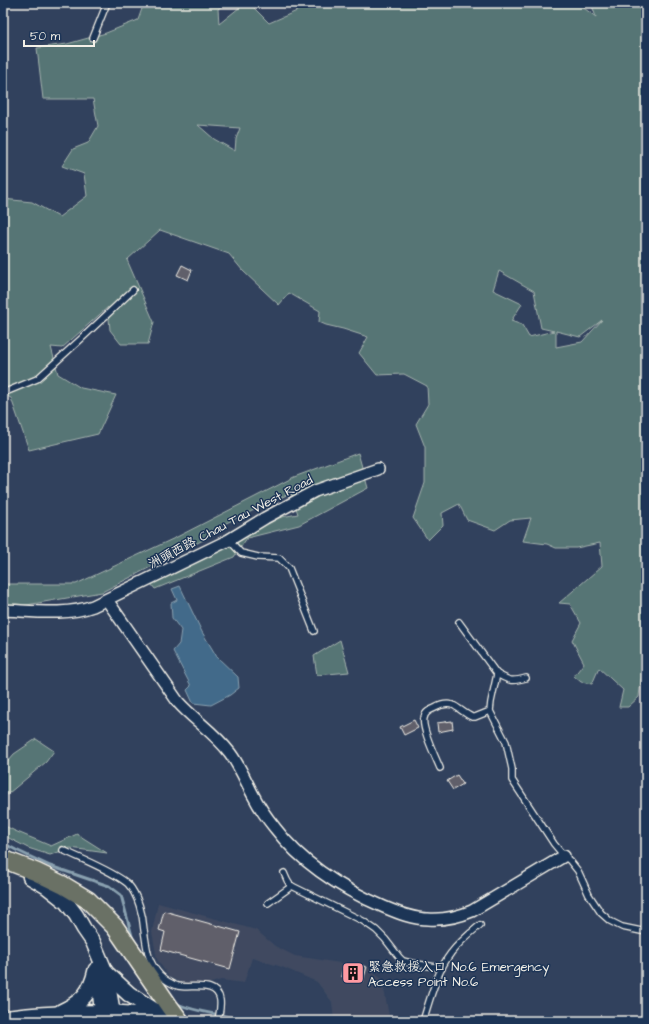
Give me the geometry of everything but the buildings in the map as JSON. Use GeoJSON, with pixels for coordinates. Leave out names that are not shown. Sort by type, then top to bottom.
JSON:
{"type":"FeatureCollection","features":[{"type":"Feature","properties":{"kind":"main road"},"geometry":{"type":"LineString","coordinates":[[3,859],[63,885],[88,900],[115,927],[169,1006],[176,1020]]}},
{"type":"Feature","properties":{"kind":"main road"},"geometry":{"type":"LineString","coordinates":[[56,1014],[82,1000],[91,989],[94,979],[101,971],[128,994],[159,1014],[176,1020]]}},
{"type":"Feature","properties":{"kind":"main road"},"geometry":{"type":"LineString","coordinates":[[3,1019],[56,1014],[108,1017],[143,1015],[176,1020]]}},
{"type":"Feature","properties":{"kind":"street","name":"洲頭西路 Chau Tau West Road"},"geometry":{"type":"LineString","coordinates":[[3,610],[72,612],[85,609],[107,600],[229,540],[265,518],[315,491],[378,469]]}},
{"type":"Feature","properties":{"kind":"street"},"geometry":{"type":"LineString","coordinates":[[107,600],[178,702],[192,717],[215,736],[229,752],[262,810],[280,835],[311,865],[328,878],[351,891],[376,904],[414,917],[446,919],[472,911],[564,856]]}},
{"type":"Feature","properties":{"kind":"street"},"geometry":{"type":"LineString","coordinates":[[3,863],[41,883],[59,896],[71,908],[81,922],[94,959],[101,971],[108,1017]]}},
{"type":"Feature","properties":{"kind":"lane"},"geometry":{"type":"LineString","coordinates":[[93,38],[107,3]]}},
{"type":"Feature","properties":{"kind":"lane"},"geometry":{"type":"LineString","coordinates":[[3,393],[37,379],[81,340],[133,290]]}},
{"type":"Feature","properties":{"kind":"lane"},"geometry":{"type":"LineString","coordinates":[[229,540],[241,553],[258,557],[279,558],[289,568],[314,631]]}},
{"type":"Feature","properties":{"kind":"lane"},"geometry":{"type":"LineString","coordinates":[[459,622],[497,674],[514,681],[526,678]]}},
{"type":"Feature","properties":{"kind":"lane"},"geometry":{"type":"LineString","coordinates":[[497,674],[490,711],[506,742],[512,769],[512,780],[554,844],[578,871],[589,896],[601,913],[610,921],[622,927],[646,932]]}},
{"type":"Feature","properties":{"kind":"lane"},"geometry":{"type":"LineString","coordinates":[[440,768],[424,724],[424,717],[428,711],[447,704],[453,705],[472,717],[490,711]]}},
{"type":"Feature","properties":{"kind":"lane"},"geometry":{"type":"LineString","coordinates":[[63,850],[103,869],[128,885],[141,910],[148,954],[154,968],[162,977],[173,984],[184,987],[207,987],[215,990],[220,997],[218,1021]]}},
{"type":"Feature","properties":{"kind":"lane"},"geometry":{"type":"LineString","coordinates":[[284,873],[290,885],[363,921],[376,930],[403,961],[442,968]]}},
{"type":"Feature","properties":{"kind":"lane"},"geometry":{"type":"LineString","coordinates":[[268,903],[292,886]]}},
{"type":"Feature","properties":{"kind":"lane"},"geometry":{"type":"LineString","coordinates":[[423,1021],[442,968],[450,953],[460,942],[480,925]]}},
{"type":"Feature","properties":{"kind":"shaded area"},"geometry":{"type":"Polygon","coordinates":[[[180,586],[202,632],[217,657],[238,677],[239,688],[230,695],[211,705],[193,703],[187,690],[191,686],[173,651],[179,644],[181,630],[172,618],[171,603],[177,600],[172,589],[180,586]]]}},
{"type":"Feature","properties":{"kind":"shaded area"},"geometry":{"type":"Polygon","coordinates":[[[158,903],[256,930],[275,946],[295,956],[367,967],[382,979],[390,1021],[334,1021],[332,1002],[317,982],[282,967],[252,958],[244,983],[221,980],[208,984],[188,986],[169,977],[157,959],[152,932],[158,903]]]}},
{"type":"Feature","properties":{"kind":"green space"},"geometry":{"type":"Polygon","coordinates":[[[144,3],[226,3],[218,9],[219,24],[245,3],[249,3],[269,23],[297,11],[298,3],[577,3],[596,17],[591,3],[646,3],[646,674],[641,679],[639,697],[628,707],[619,707],[623,690],[599,668],[592,684],[581,682],[574,676],[584,663],[572,640],[581,623],[570,604],[559,603],[602,566],[600,543],[576,548],[556,548],[547,544],[523,541],[531,518],[510,520],[495,530],[467,520],[459,504],[442,513],[443,525],[428,540],[413,518],[425,483],[425,447],[416,424],[428,404],[427,386],[404,374],[377,375],[359,353],[368,337],[319,322],[320,311],[289,293],[279,305],[243,271],[229,254],[160,230],[127,260],[154,322],[148,344],[121,344],[110,330],[108,307],[62,348],[51,347],[58,374],[81,388],[116,395],[98,434],[29,450],[11,398],[3,394],[3,199],[32,202],[59,217],[87,196],[84,174],[62,166],[73,149],[88,143],[98,126],[93,99],[43,99],[37,48],[67,44],[106,33],[138,20],[144,3]],[[198,125],[214,139],[235,151],[236,139],[240,128],[198,125]],[[499,271],[493,290],[522,304],[511,321],[522,325],[529,337],[554,331],[541,328],[534,291],[499,271]],[[602,320],[580,337],[556,331],[556,347],[582,342],[602,320]]]}},
{"type":"Feature","properties":{"kind":"green space"},"geometry":{"type":"Polygon","coordinates":[[[358,453],[368,488],[299,525],[247,538],[234,557],[155,589],[148,580],[243,524],[298,514],[291,493],[224,524],[205,539],[102,592],[3,609],[3,584],[76,584],[177,537],[294,477],[358,453]]]}},
{"type":"Feature","properties":{"kind":"green space"},"geometry":{"type":"Polygon","coordinates":[[[340,640],[349,672],[317,675],[314,656],[340,640]]]}},
{"type":"Feature","properties":{"kind":"green space"},"geometry":{"type":"Polygon","coordinates":[[[36,739],[54,751],[46,762],[3,798],[3,767],[14,754],[36,739]]]}},
{"type":"Feature","properties":{"kind":"green space"},"geometry":{"type":"Polygon","coordinates":[[[3,825],[51,846],[77,834],[107,853],[70,848],[50,855],[28,848],[3,835],[3,825]]]}},
{"type":"Feature","properties":{"kind":"waterway"},"geometry":{"type":"LineString","coordinates":[[3,843],[50,866],[109,886],[121,895],[133,940]]}},
{"type":"Feature","properties":{"kind":"waterway"},"geometry":{"type":"LineString","coordinates":[[175,1003],[192,1009],[245,1021]]}},
{"type":"Feature","properties":{"kind":"place","name":"緊急救援入口 No.6 Emergency Access Point No.6"},"geometry":{"type":"Point","coordinates":[353,973]}}]}
